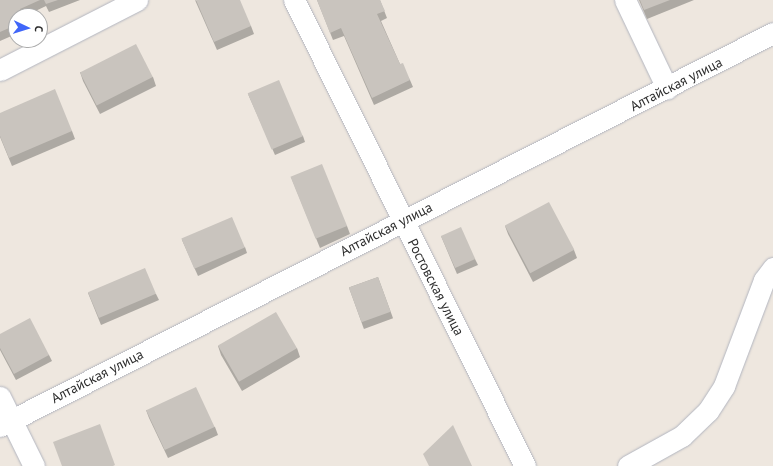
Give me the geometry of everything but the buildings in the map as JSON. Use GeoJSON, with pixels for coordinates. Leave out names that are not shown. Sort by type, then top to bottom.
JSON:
{"type":"FeatureCollection","features":[{"type":"Feature","properties":{"kind":"street"},"geometry":{"type":"LineString","coordinates":[[0,70],[138,0]]}},
{"type":"Feature","properties":{"kind":"street","name":"Ростовская улица"},"geometry":{"type":"LineString","coordinates":[[294,0],[402,221],[526,466]]}},
{"type":"Feature","properties":{"kind":"street"},"geometry":{"type":"LineString","coordinates":[[625,0],[667,88]]}},
{"type":"Feature","properties":{"kind":"street","name":"Алтайская улица"},"geometry":{"type":"LineString","coordinates":[[6,423],[402,221],[667,88],[768,40]]}},
{"type":"Feature","properties":{"kind":"street"},"geometry":{"type":"LineString","coordinates":[[628,466],[682,436],[708,411],[724,386],[764,280],[773,268]]}},
{"type":"Feature","properties":{"kind":"street"},"geometry":{"type":"LineString","coordinates":[[0,397],[6,423],[34,466]]}}]}
